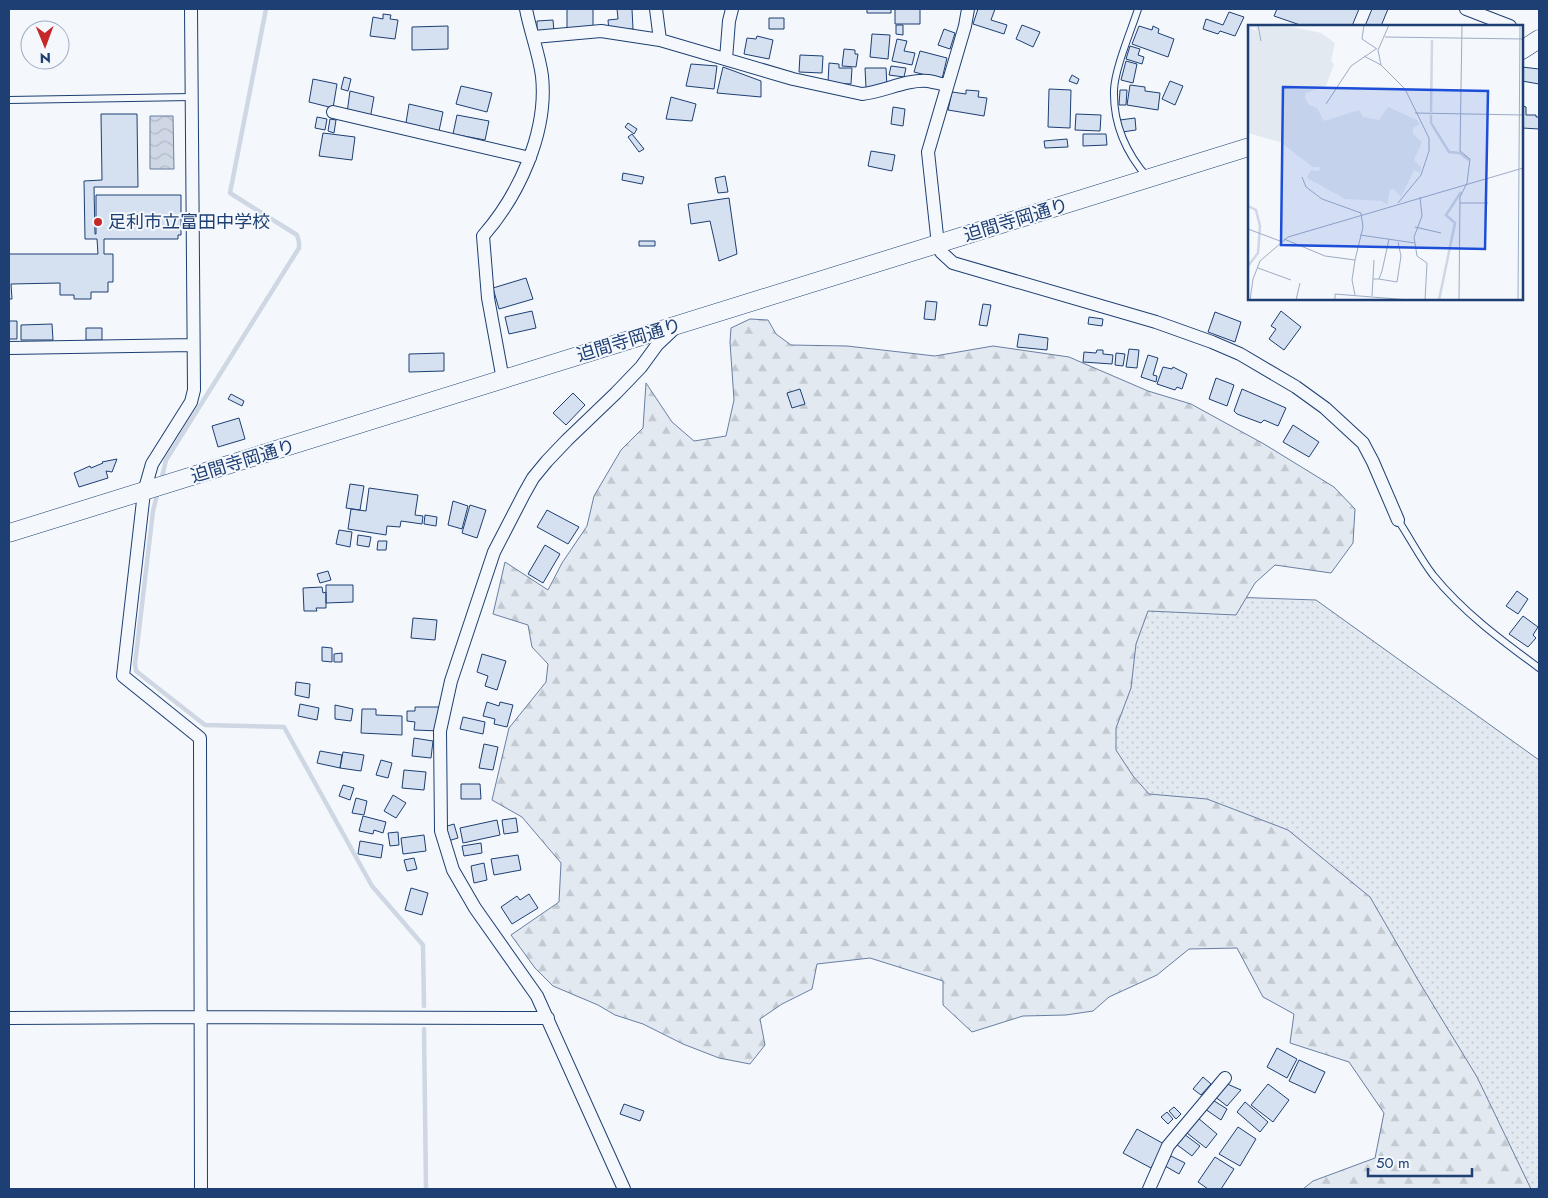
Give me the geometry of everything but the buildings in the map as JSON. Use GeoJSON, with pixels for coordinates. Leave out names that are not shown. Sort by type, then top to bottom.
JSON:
{"type":"FeatureCollection","features":[{"type":"Feature","properties":{"kind":"street"},"geometry":{"type":"LineString","coordinates":[[190,9],[194,390],[191,402],[152,464],[144,492],[123,676],[200,738],[202,1189]]}},
{"type":"Feature","properties":{"kind":"street"},"geometry":{"type":"LineString","coordinates":[[503,380],[488,298],[483,236],[499,218],[518,186],[530,158],[541,110],[542,76],[534,36],[526,9]]}},
{"type":"Feature","properties":{"kind":"street"},"geometry":{"type":"LineString","coordinates":[[656,9],[660,40]]}},
{"type":"Feature","properties":{"kind":"street"},"geometry":{"type":"LineString","coordinates":[[726,59],[729,21],[732,9]]}},
{"type":"Feature","properties":{"kind":"street"},"geometry":{"type":"LineString","coordinates":[[968,9],[965,26],[928,152],[938,245],[941,252],[953,263],[1156,322],[1240,354],[1296,387],[1325,408],[1363,443],[1398,520]]}},
{"type":"Feature","properties":{"kind":"street"},"geometry":{"type":"LineString","coordinates":[[1466,9],[1507,25]]}},
{"type":"Feature","properties":{"kind":"street"},"geometry":{"type":"LineString","coordinates":[[534,36],[601,31],[660,40],[793,79],[862,94],[917,81],[947,85]]}},
{"type":"Feature","properties":{"kind":"street"},"geometry":{"type":"LineString","coordinates":[[333,112],[530,158]]}},
{"type":"Feature","properties":{"kind":"street","name":"迫間寺岡通り"},"geometry":{"type":"LineString","coordinates":[[9,533],[1248,147]]}},
{"type":"Feature","properties":{"kind":"street"},"geometry":{"type":"LineString","coordinates":[[624,1189],[537,996],[474,908],[453,870],[441,831],[440,731],[451,681],[494,552],[533,478],[553,454],[641,367],[657,345],[678,325]]}},
{"type":"Feature","properties":{"kind":"street"},"geometry":{"type":"LineString","coordinates":[[9,348],[193,345]]}},
{"type":"Feature","properties":{"kind":"street"},"geometry":{"type":"LineString","coordinates":[[9,1018],[548,1018]]}},
{"type":"Feature","properties":{"kind":"street"},"geometry":{"type":"LineString","coordinates":[[1150,1189],[1168,1146],[1224,1078]]}},
{"type":"Feature","properties":{"kind":"lane"},"geometry":{"type":"LineString","coordinates":[[1138,9],[1114,89],[1116,113],[1121,135],[1130,154],[1149,179]]}},
{"type":"Feature","properties":{"kind":"lane"},"geometry":{"type":"LineString","coordinates":[[9,100],[191,97]]}},
{"type":"Feature","properties":{"kind":"lane"},"geometry":{"type":"LineString","coordinates":[[1398,520],[1432,574],[1462,607],[1501,640],[1539,668]]}},
{"type":"Feature","properties":{"kind":"green space"},"geometry":{"type":"Polygon","coordinates":[[[750,319],[768,320],[776,334],[791,345],[847,346],[935,356],[993,346],[1069,357],[1148,391],[1191,404],[1264,444],[1334,487],[1355,509],[1353,543],[1331,573],[1275,565],[1255,583],[1236,615],[1148,611],[1136,644],[1131,688],[1116,728],[1116,750],[1133,776],[1149,794],[1207,799],[1288,830],[1370,897],[1477,1077],[1531,1189],[1303,1189],[1313,1181],[1375,1158],[1384,1113],[1349,1062],[1290,1043],[1294,1014],[1263,997],[1237,948],[1189,949],[1157,975],[1109,997],[1093,1011],[1066,1015],[1023,1016],[972,1032],[943,1005],[943,981],[870,958],[817,964],[812,989],[782,1004],[760,1019],[765,1045],[750,1064],[719,1058],[683,1044],[643,1024],[615,1015],[598,1005],[553,986],[535,968],[511,935],[559,902],[561,863],[522,817],[492,800],[509,728],[546,682],[548,664],[532,647],[528,625],[493,614],[505,562],[548,590],[562,563],[587,526],[594,496],[621,450],[643,428],[646,383],[672,422],[694,441],[726,436],[734,400],[730,342],[731,328],[750,319]]]}},
{"type":"Feature","properties":{"kind":"green space"},"geometry":{"type":"Polygon","coordinates":[[[1116,593],[1316,600],[1539,760],[1539,1189],[1422,1189],[1415,1165],[1293,944],[1051,855],[1116,593]]]}},
{"type":"Feature","properties":{"kind":"water"},"geometry":{"type":"Polygon","coordinates":[[[150,116],[173,116],[174,169],[150,169],[150,116]]]}},
{"type":"Feature","properties":{"kind":"waterway"},"geometry":{"type":"LineString","coordinates":[[161,481],[166,460],[299,248],[297,235],[230,193],[266,9]]}},
{"type":"Feature","properties":{"kind":"waterway"},"geometry":{"type":"LineString","coordinates":[[158,491],[153,511],[135,664],[136,671],[205,725],[284,727],[372,886],[423,945],[424,1006]]}},
{"type":"Feature","properties":{"kind":"waterway"},"geometry":{"type":"LineString","coordinates":[[424,1029],[426,1189]]}},
{"type":"Feature","properties":{"kind":"place","name":"足利市立富田中学校"},"geometry":{"type":"Point","coordinates":[98,222]}}]}
